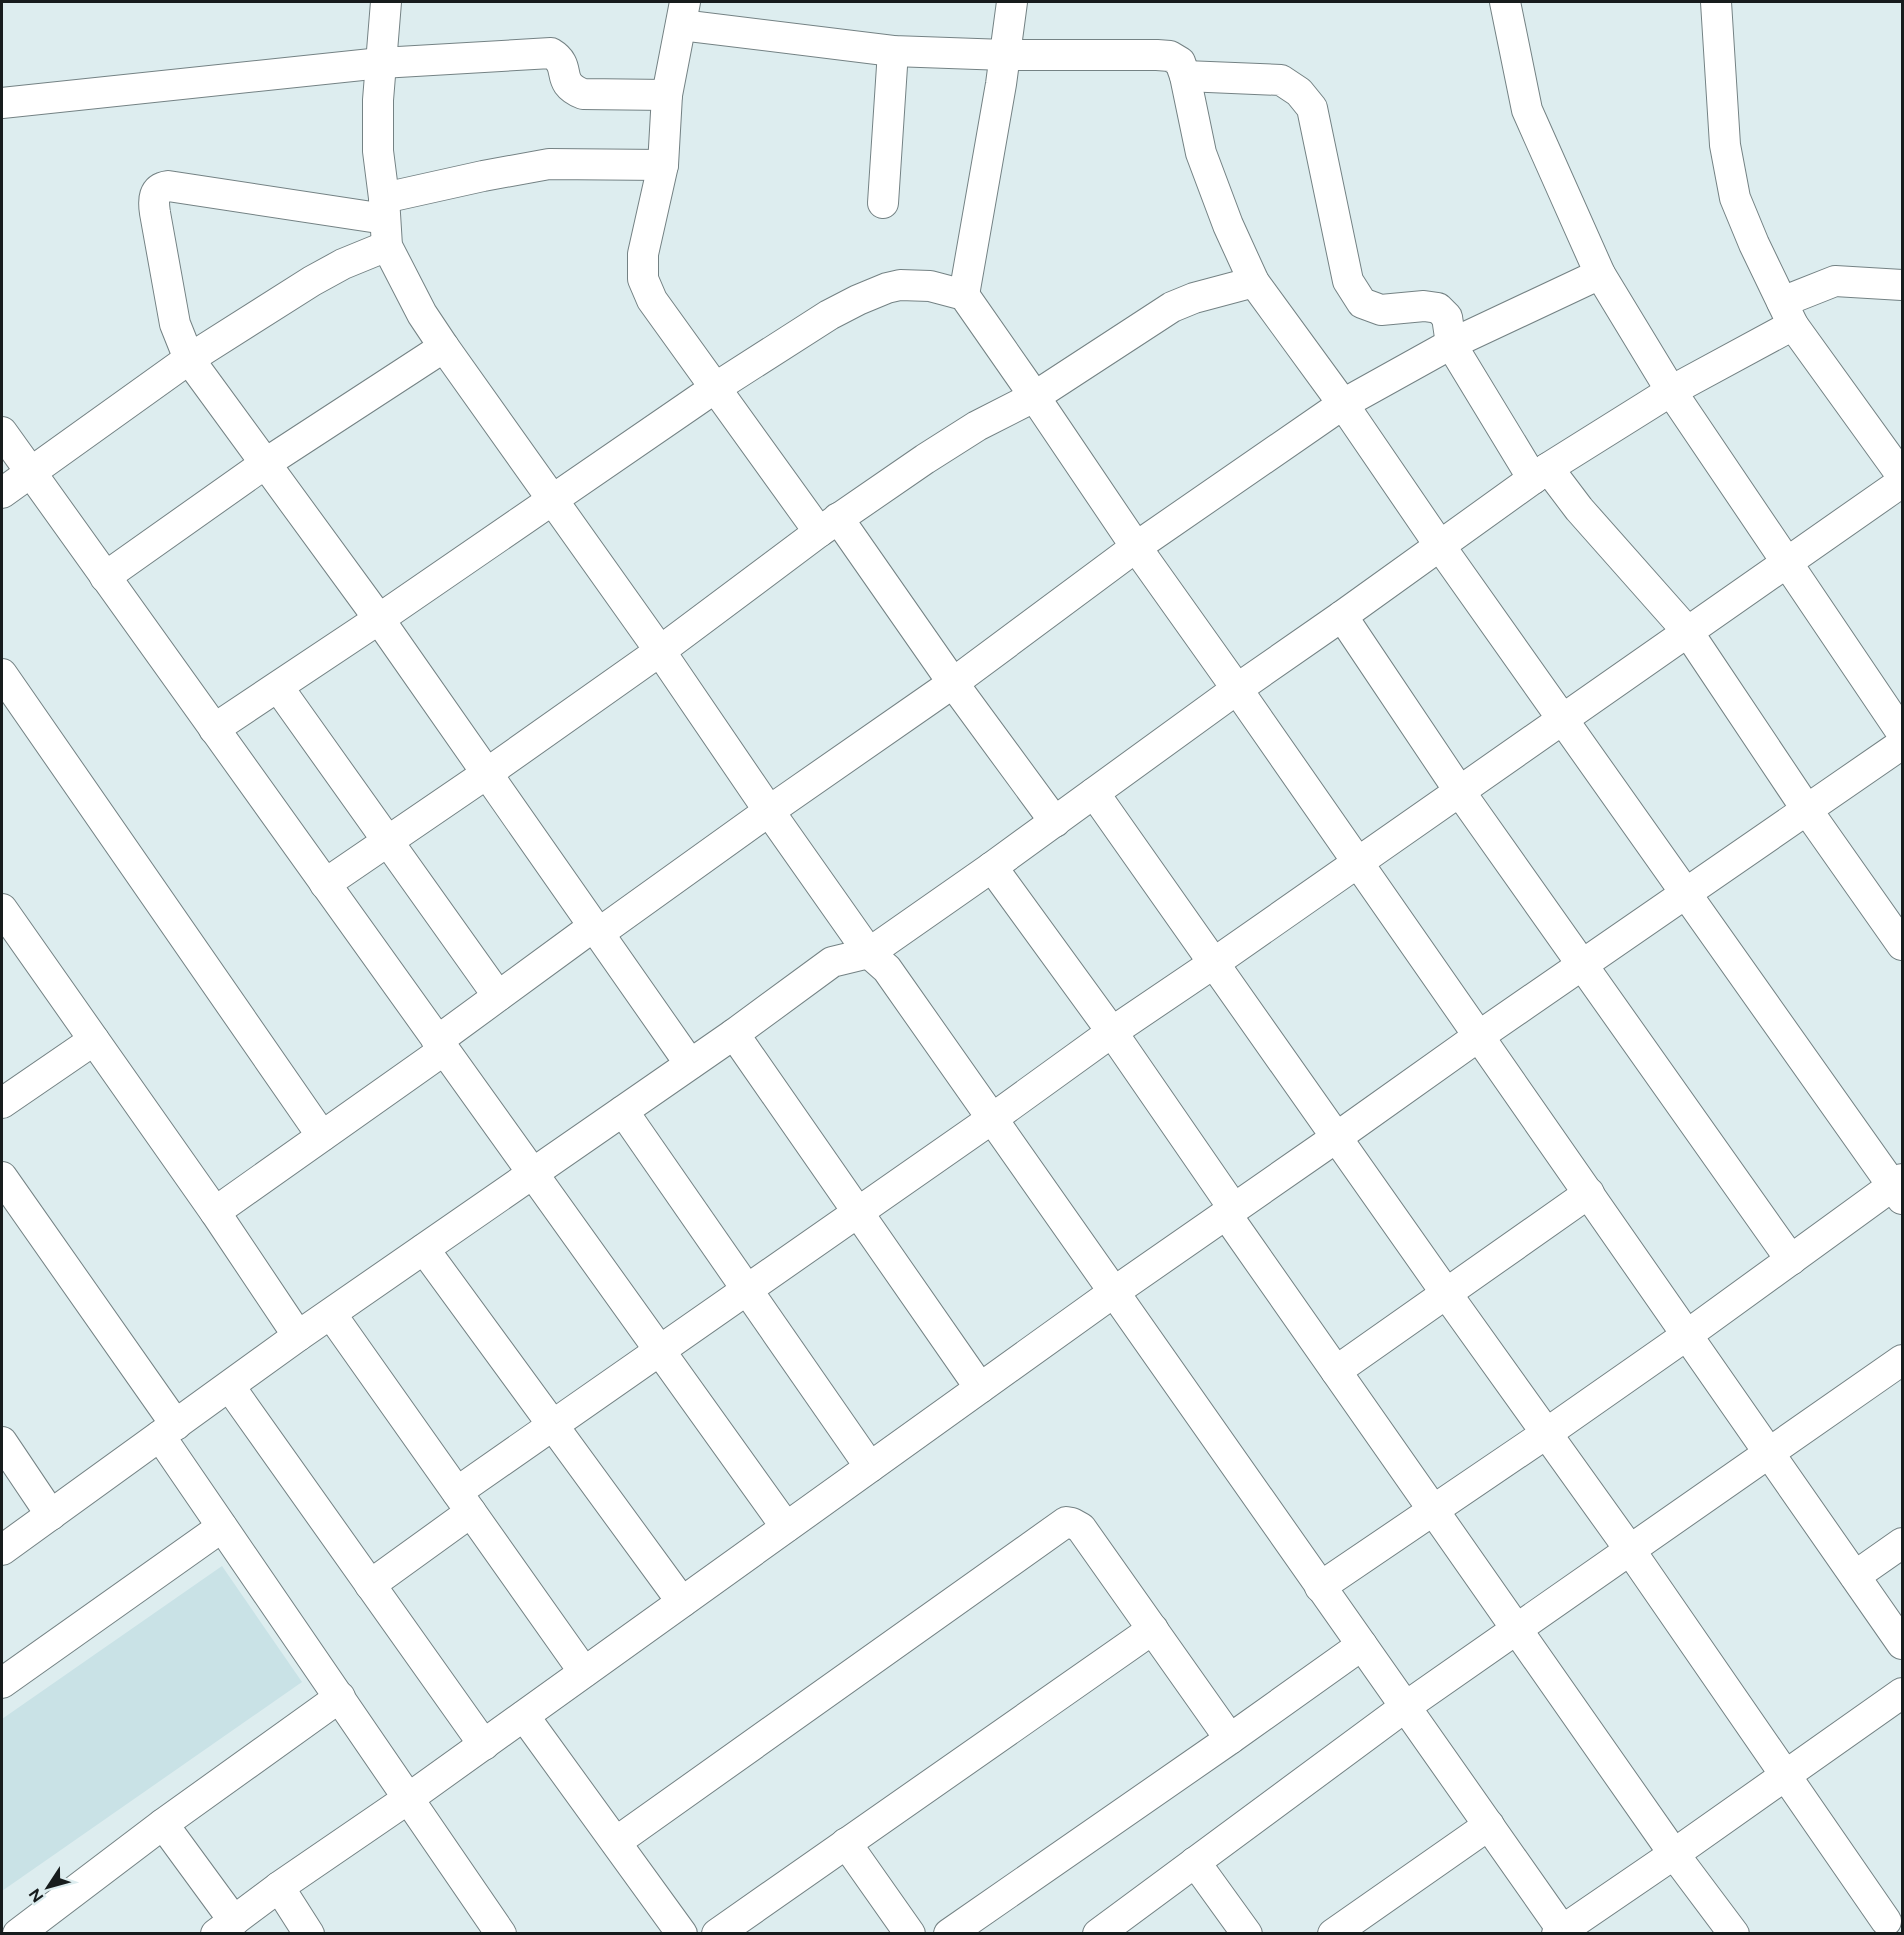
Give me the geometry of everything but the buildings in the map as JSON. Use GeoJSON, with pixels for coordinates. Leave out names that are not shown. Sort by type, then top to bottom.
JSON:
{"type":"FeatureCollection","features":[{"type":"Feature","properties":{"kind":"street"},"geometry":{"type":"LineString","coordinates":[[386,2],[378,100],[378,151],[386,221],[422,314],[660,651],[869,953],[887,969],[993,1118],[1562,1932],[1902,1693]]}},
{"type":"Feature","properties":{"kind":"street"},"geometry":{"type":"LineString","coordinates":[[964,296],[999,96],[1012,2]]}},
{"type":"Feature","properties":{"kind":"street"},"geometry":{"type":"LineString","coordinates":[[1505,2],[1527,110],[1600,274],[1671,391],[1902,733]]}},
{"type":"Feature","properties":{"kind":"street"},"geometry":{"type":"LineString","coordinates":[[1716,2],[1725,145],[1735,198],[1754,244],[1788,314],[1902,476]]}},
{"type":"Feature","properties":{"kind":"street"},"geometry":{"type":"LineString","coordinates":[[1055,822],[953,683],[715,387],[652,300],[643,279],[643,254],[663,165],[667,95],[683,13],[893,51],[1005,55],[1170,56],[1180,62],[1201,153],[1228,225],[1254,282],[1343,404],[1440,546],[1686,894],[1899,1188],[1791,1260],[1547,1433],[1320,1587]]}},
{"type":"Feature","properties":{"kind":"street"},"geometry":{"type":"LineString","coordinates":[[883,202],[893,51]]}},
{"type":"Feature","properties":{"kind":"street"},"geometry":{"type":"LineString","coordinates":[[2,103],[381,63],[551,53],[560,61],[566,83],[571,90],[583,94],[667,95]]}},
{"type":"Feature","properties":{"kind":"street"},"geometry":{"type":"LineString","coordinates":[[1185,76],[1281,80],[1299,92],[1312,108],[1348,281],[1362,303],[1381,310],[1424,306],[1438,308],[1447,317],[1451,344],[1541,473],[1585,517],[1688,632],[1807,810],[1902,945]]}},
{"type":"Feature","properties":{"kind":"street"},"geometry":{"type":"LineString","coordinates":[[2,493],[189,359],[312,281],[343,264],[386,221],[483,176],[549,164],[663,165]]}},
{"type":"Feature","properties":{"kind":"street"},"geometry":{"type":"LineString","coordinates":[[386,221],[168,186],[161,187],[153,199],[175,324],[189,359],[379,619],[690,1064]]}},
{"type":"Feature","properties":{"kind":"street"},"geometry":{"type":"LineString","coordinates":[[214,1212],[322,1136],[441,1046],[498,996],[953,683],[1136,547],[1343,404],[1451,344],[1600,274]]}},
{"type":"Feature","properties":{"kind":"street"},"geometry":{"type":"LineString","coordinates":[[2,1550],[298,1336],[734,1034],[832,962],[869,953],[992,867],[1541,473],[1671,391],[1835,281],[1902,285]]}},
{"type":"Feature","properties":{"kind":"street"},"geometry":{"type":"LineString","coordinates":[[325,884],[660,651],[828,525],[925,459],[977,426],[1034,397],[1172,307],[1194,298],[1254,282]]}},
{"type":"Feature","properties":{"kind":"street"},"geometry":{"type":"LineString","coordinates":[[214,729],[379,619],[715,387],[829,315],[858,300],[900,285],[930,286],[964,296],[1136,547],[1359,863],[1902,1644]]}},
{"type":"Feature","properties":{"kind":"street"},"geometry":{"type":"LineString","coordinates":[[105,577],[266,463],[444,347]]}},
{"type":"Feature","properties":{"kind":"street"},"geometry":{"type":"LineString","coordinates":[[2,432],[786,1527]]}},
{"type":"Feature","properties":{"kind":"street"},"geometry":{"type":"LineString","coordinates":[[370,1585],[553,1425],[993,1118],[1112,1032],[1359,863],[1902,482]]}},
{"type":"Feature","properties":{"kind":"street"},"geometry":{"type":"LineString","coordinates":[[1342,616],[1460,792],[1791,1260]]}},
{"type":"Feature","properties":{"kind":"street"},"geometry":{"type":"LineString","coordinates":[[2,674],[322,1136]]}},
{"type":"Feature","properties":{"kind":"street"},"geometry":{"type":"LineString","coordinates":[[278,687],[498,996]]}},
{"type":"Feature","properties":{"kind":"street"},"geometry":{"type":"LineString","coordinates":[[163,1824],[225,1927],[524,1716],[1114,1292],[1902,744]]}},
{"type":"Feature","properties":{"kind":"street"},"geometry":{"type":"LineString","coordinates":[[1095,793],[1446,1293],[1630,1550],[1886,1922]]}},
{"type":"Feature","properties":{"kind":"street"},"geometry":{"type":"LineString","coordinates":[[992,867],[1112,1032],[1336,1371],[1433,1511],[1674,1854],[1734,1934]]}},
{"type":"Feature","properties":{"kind":"street"},"geometry":{"type":"LineString","coordinates":[[2,909],[298,1336]]}},
{"type":"Feature","properties":{"kind":"street"},"geometry":{"type":"LineString","coordinates":[[734,1034],[980,1388]]}},
{"type":"Feature","properties":{"kind":"street"},"geometry":{"type":"LineString","coordinates":[[2,1103],[94,1041]]}},
{"type":"Feature","properties":{"kind":"street"},"geometry":{"type":"LineString","coordinates":[[622,1111],[870,1467]]}},
{"type":"Feature","properties":{"kind":"street"},"geometry":{"type":"LineString","coordinates":[[2,1177],[168,1430],[222,1527],[501,1934]]}},
{"type":"Feature","properties":{"kind":"street"},"geometry":{"type":"LineString","coordinates":[[1336,1371],[1588,1193]]}},
{"type":"Feature","properties":{"kind":"street"},"geometry":{"type":"LineString","coordinates":[[424,1249],[682,1602]]}},
{"type":"Feature","properties":{"kind":"street"},"geometry":{"type":"LineString","coordinates":[[331,1314],[584,1672]]}},
{"type":"Feature","properties":{"kind":"street"},"geometry":{"type":"LineString","coordinates":[[1098,1934],[1405,1707],[1902,1360]]}},
{"type":"Feature","properties":{"kind":"street"},"geometry":{"type":"LineString","coordinates":[[230,1387],[484,1744]]}},
{"type":"Feature","properties":{"kind":"street"},"geometry":{"type":"LineString","coordinates":[[2,1442],[51,1515]]}},
{"type":"Feature","properties":{"kind":"street"},"geometry":{"type":"LineString","coordinates":[[616,1842],[1066,1522],[1081,1528],[1230,1740]]}},
{"type":"Feature","properties":{"kind":"street"},"geometry":{"type":"LineString","coordinates":[[2,1683],[222,1527]]}},
{"type":"Feature","properties":{"kind":"street"},"geometry":{"type":"LineString","coordinates":[[1855,1576],[1902,1543]]}},
{"type":"Feature","properties":{"kind":"street"},"geometry":{"type":"LineString","coordinates":[[717,1934],[1153,1629]]}},
{"type":"Feature","properties":{"kind":"street"},"geometry":{"type":"LineString","coordinates":[[949,1934],[1230,1740],[1362,1645]]}},
{"type":"Feature","properties":{"kind":"street"},"geometry":{"type":"LineString","coordinates":[[18,1934],[163,1824],[340,1697]]}},
{"type":"Feature","properties":{"kind":"street"},"geometry":{"type":"LineString","coordinates":[[524,1716],[682,1934]]}},
{"type":"Feature","properties":{"kind":"street"},"geometry":{"type":"LineString","coordinates":[[1333,1934],[1489,1825]]}},
{"type":"Feature","properties":{"kind":"street"},"geometry":{"type":"LineString","coordinates":[[846,1842],[910,1934]]}},
{"type":"Feature","properties":{"kind":"street"},"geometry":{"type":"LineString","coordinates":[[1195,1862],[1247,1934]]}},
{"type":"Feature","properties":{"kind":"street"},"geometry":{"type":"LineString","coordinates":[[279,1887],[309,1934]]}},
{"type":"Feature","properties":{"kind":"shaded area"},"geometry":{"type":"Polygon","coordinates":[[[222,1566],[302,1682],[2,1891],[2,1719],[222,1566]]]}}]}
